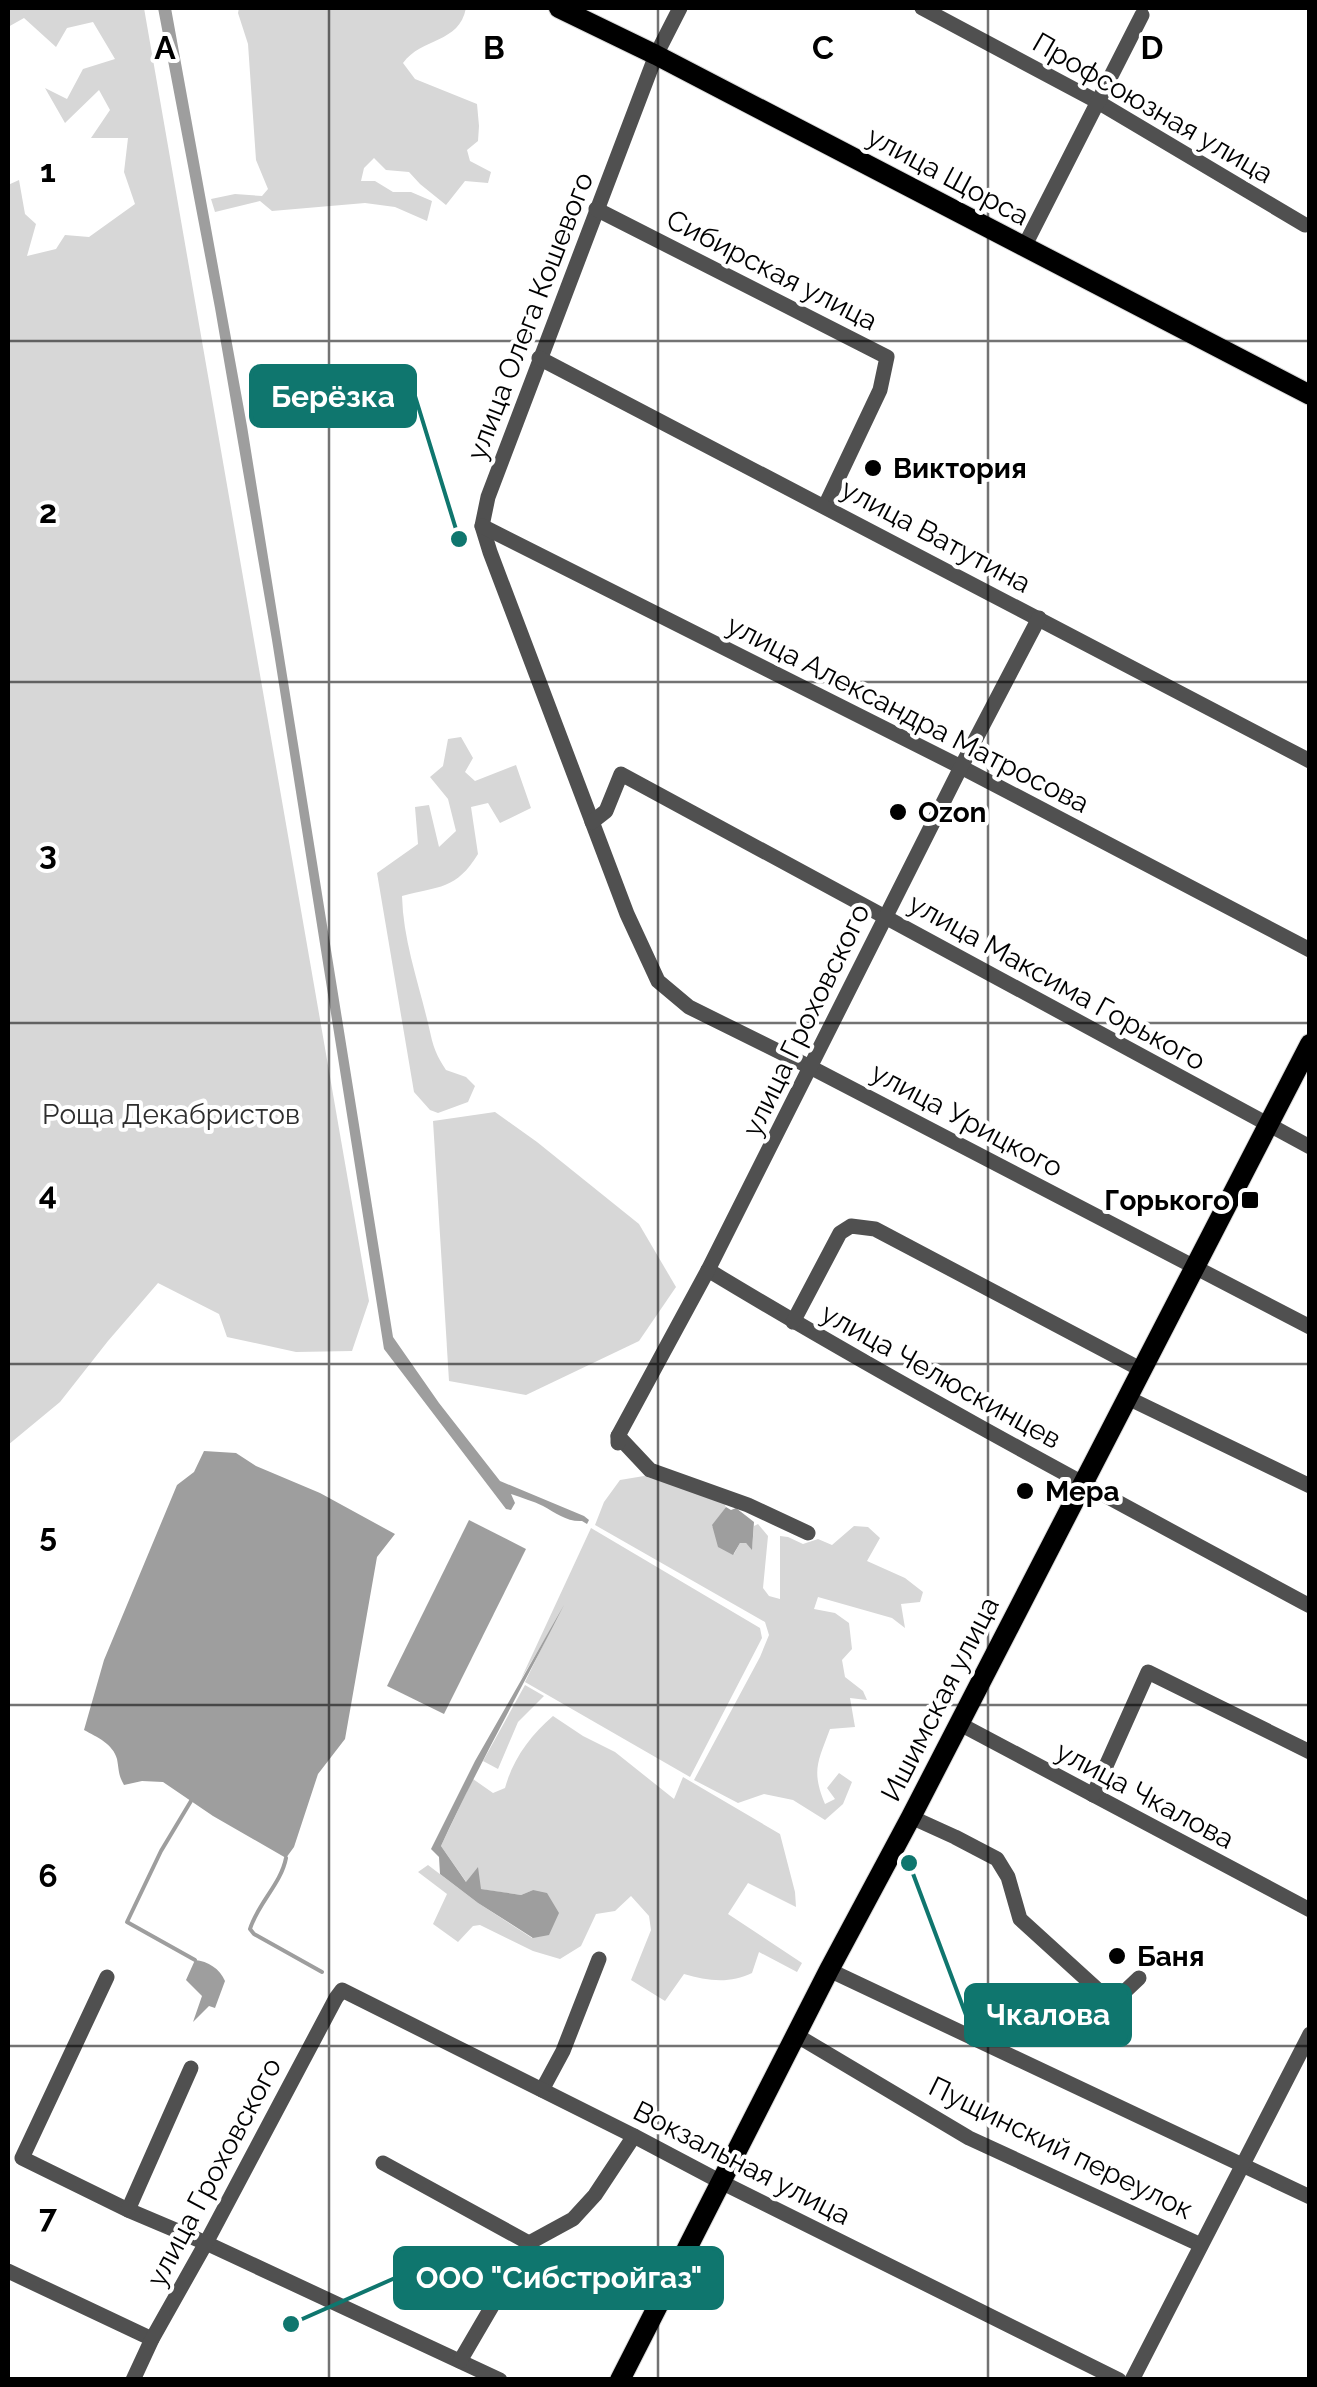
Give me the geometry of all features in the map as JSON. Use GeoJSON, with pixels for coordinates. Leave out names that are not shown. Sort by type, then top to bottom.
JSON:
{"type":"FeatureCollection","features":[{"type":"Feature","properties":{"kind":"main road","name":"улица Щорса"},"geometry":{"type":"LineString","coordinates":[[559,8],[1310,395]]}},
{"type":"Feature","properties":{"kind":"main road","name":"Ишимская улица"},"geometry":{"type":"LineString","coordinates":[[620,2380],[1310,1044]]}},
{"type":"Feature","properties":{"kind":"street","name":"улица Олега Кошевого"},"geometry":{"type":"LineString","coordinates":[[482,526],[488,498],[539,358],[656,55],[680,8]]}},
{"type":"Feature","properties":{"kind":"street","name":"Профсоюзная улица"},"geometry":{"type":"LineString","coordinates":[[922,8],[1098,102],[1306,226]]}},
{"type":"Feature","properties":{"kind":"street"},"geometry":{"type":"LineString","coordinates":[[1024,247],[1142,16]]}},
{"type":"Feature","properties":{"kind":"street","name":"Сибирская улица"},"geometry":{"type":"LineString","coordinates":[[596,209],[888,357],[880,390],[825,506]]}},
{"type":"Feature","properties":{"kind":"street","name":"улица Ватутина"},"geometry":{"type":"LineString","coordinates":[[539,358],[1310,761]]}},
{"type":"Feature","properties":{"kind":"street"},"geometry":{"type":"LineString","coordinates":[[482,526],[592,822]]}},
{"type":"Feature","properties":{"kind":"street","name":"улица Александра Матросова"},"geometry":{"type":"LineString","coordinates":[[482,526],[960,767],[1310,950]]}},
{"type":"Feature","properties":{"kind":"street","name":"улица Гроховского"},"geometry":{"type":"LineString","coordinates":[[808,1533],[748,1505],[650,1470],[618,1440],[812,1068],[960,767],[1039,618]]}},
{"type":"Feature","properties":{"kind":"street","name":"улица Максима Горького"},"geometry":{"type":"LineString","coordinates":[[592,822],[606,811],[621,774],[1310,1147]]}},
{"type":"Feature","properties":{"kind":"street","name":"улица Урицкого"},"geometry":{"type":"LineString","coordinates":[[592,822],[627,914],[658,980],[689,1007],[1310,1327]]}},
{"type":"Feature","properties":{"kind":"street"},"geometry":{"type":"LineString","coordinates":[[793,1322],[840,1233],[852,1226],[875,1230],[1142,1370]]}},
{"type":"Feature","properties":{"kind":"street","name":"улица Челюскинцев"},"geometry":{"type":"LineString","coordinates":[[708,1270],[793,1322],[1310,1606]]}},
{"type":"Feature","properties":{"kind":"street"},"geometry":{"type":"LineString","coordinates":[[1128,1398],[1310,1486]]}},
{"type":"Feature","properties":{"kind":"street"},"geometry":{"type":"LineString","coordinates":[[1093,1796],[1148,1672],[1310,1752]]}},
{"type":"Feature","properties":{"kind":"street","name":"улица Чкалова"},"geometry":{"type":"LineString","coordinates":[[958,1723],[1310,1910]]}},
{"type":"Feature","properties":{"kind":"street"},"geometry":{"type":"LineString","coordinates":[[911,1817],[997,1859],[1008,1877],[1020,1919],[1098,1990],[1120,1996],[1139,1978]]}},
{"type":"Feature","properties":{"kind":"street"},"geometry":{"type":"LineString","coordinates":[[542,2090],[563,2051],[599,1959]]}},
{"type":"Feature","properties":{"kind":"street"},"geometry":{"type":"LineString","coordinates":[[830,1970],[1310,2197]]}},
{"type":"Feature","properties":{"kind":"street"},"geometry":{"type":"LineString","coordinates":[[107,1977],[22,2158],[500,2380]]}},
{"type":"Feature","properties":{"kind":"street","name":"улица Гроховского"},"geometry":{"type":"LineString","coordinates":[[133,2380],[342,1990]]}},
{"type":"Feature","properties":{"kind":"street","name":"Вокзальная улица"},"geometry":{"type":"LineString","coordinates":[[342,1990],[1119,2380]]}},
{"type":"Feature","properties":{"kind":"street"},"geometry":{"type":"LineString","coordinates":[[1132,2380],[1310,2034]]}},
{"type":"Feature","properties":{"kind":"street","name":"Пущинский переулок"},"geometry":{"type":"LineString","coordinates":[[796,2035],[969,2138],[1201,2244]]}},
{"type":"Feature","properties":{"kind":"street"},"geometry":{"type":"LineString","coordinates":[[128,2210],[191,2068]]}},
{"type":"Feature","properties":{"kind":"street"},"geometry":{"type":"LineString","coordinates":[[460,2361],[528,2243],[573,2218],[594,2195],[634,2136]]}},
{"type":"Feature","properties":{"kind":"street"},"geometry":{"type":"LineString","coordinates":[[383,2163],[528,2243]]}},
{"type":"Feature","properties":{"kind":"street"},"geometry":{"type":"LineString","coordinates":[[8,2272],[152,2339]]}},
{"type":"Feature","properties":{"kind":"green space","name":"Роща Декабристов"},"geometry":{"type":"Polygon","coordinates":[[[8,8],[144,8],[369,1301],[352,1351],[296,1352],[227,1337],[219,1314],[158,1283],[60,1402],[8,1445],[8,185],[19,180],[25,214],[36,224],[27,256],[56,249],[65,235],[89,237],[135,204],[124,172],[128,138],[91,138],[110,110],[99,90],[65,123],[45,88],[67,99],[83,69],[115,59],[93,22],[67,28],[56,47],[24,18],[8,27],[8,8]]]}},
{"type":"Feature","properties":{"kind":"green space"},"geometry":{"type":"Polygon","coordinates":[[[239,8],[466,8],[456,28],[420,48],[403,63],[415,79],[477,104],[478,141],[467,150],[470,161],[491,172],[488,183],[465,181],[446,205],[409,172],[386,170],[374,158],[364,168],[361,181],[375,181],[393,192],[411,192],[432,201],[427,221],[395,207],[365,203],[272,211],[260,201],[215,212],[211,199],[235,194],[262,196],[268,189],[256,160],[248,44],[239,8]]]}},
{"type":"Feature","properties":{"kind":"green space"},"geometry":{"type":"Polygon","coordinates":[[[461,737],[473,758],[465,772],[475,781],[516,765],[531,808],[500,823],[488,803],[471,807],[478,854],[470,866],[446,885],[402,896],[408,943],[435,1051],[446,1070],[466,1077],[475,1086],[468,1102],[438,1113],[430,1110],[414,1092],[377,873],[418,844],[415,807],[429,805],[439,847],[456,831],[448,799],[430,777],[443,766],[448,739],[461,737]]]}},
{"type":"Feature","properties":{"kind":"green space"},"geometry":{"type":"Polygon","coordinates":[[[495,1112],[639,1224],[676,1287],[639,1341],[526,1395],[449,1381],[433,1121],[495,1112]]]}},
{"type":"Feature","properties":{"kind":"green space"},"geometry":{"type":"Polygon","coordinates":[[[644,1476],[722,1499],[726,1507],[712,1526],[734,1554],[740,1543],[752,1548],[754,1526],[758,1524],[768,1536],[763,1588],[769,1596],[780,1599],[780,1536],[803,1544],[818,1539],[832,1545],[854,1526],[868,1527],[880,1538],[867,1561],[905,1578],[923,1592],[920,1602],[901,1604],[905,1628],[892,1618],[818,1597],[814,1609],[835,1613],[849,1623],[852,1649],[842,1660],[845,1677],[863,1691],[867,1700],[850,1698],[855,1727],[830,1729],[822,1750],[817,1774],[825,1804],[835,1799],[827,1788],[839,1773],[852,1782],[843,1804],[825,1820],[793,1800],[764,1794],[738,1803],[694,1780],[769,1635],[765,1622],[595,1525],[604,1502],[620,1480],[644,1476]]]}},
{"type":"Feature","properties":{"kind":"green space"},"geometry":{"type":"Polygon","coordinates":[[[591,1528],[760,1628],[762,1638],[690,1777],[525,1682],[551,1629],[521,1679],[591,1528]]]}},
{"type":"Feature","properties":{"kind":"green space"},"geometry":{"type":"Polygon","coordinates":[[[525,1685],[544,1696],[518,1722],[498,1769],[483,1761],[525,1685]]]}},
{"type":"Feature","properties":{"kind":"green space"},"geometry":{"type":"Polygon","coordinates":[[[553,1716],[615,1752],[674,1799],[683,1777],[780,1834],[796,1907],[748,1883],[728,1914],[802,1963],[797,1972],[759,1952],[752,1973],[718,1980],[684,1974],[665,2001],[631,1980],[651,1930],[649,1916],[631,1896],[615,1911],[596,1914],[581,1946],[560,1959],[533,1951],[480,1925],[473,1926],[458,1942],[433,1924],[447,1894],[418,1872],[428,1865],[532,1938],[533,1890],[521,1895],[480,1889],[477,1869],[467,1883],[441,1846],[473,1779],[493,1793],[505,1788],[523,1749],[553,1716]]]}},
{"type":"Feature","properties":{"kind":"shaded area"},"geometry":{"type":"Polygon","coordinates":[[[158,8],[171,8],[247,426],[393,1337],[500,1481],[584,1516],[589,1520],[587,1524],[566,1519],[511,1494],[515,1503],[511,1510],[506,1509],[384,1349],[272,640],[158,8]]]}},
{"type":"Feature","properties":{"kind":"shaded area"},"geometry":{"type":"Polygon","coordinates":[[[204,1451],[236,1453],[395,1534],[377,1557],[345,1739],[318,1774],[294,1847],[286,1858],[163,1782],[124,1785],[112,1749],[84,1730],[104,1660],[177,1485],[194,1472],[204,1451]]]}},
{"type":"Feature","properties":{"kind":"shaded area"},"geometry":{"type":"Polygon","coordinates":[[[726,1507],[736,1508],[754,1522],[752,1550],[746,1543],[740,1543],[733,1555],[718,1547],[712,1525],[726,1507]]]}},
{"type":"Feature","properties":{"kind":"shaded area"},"geometry":{"type":"Polygon","coordinates":[[[469,1520],[526,1549],[444,1714],[387,1686],[469,1520]]]}},
{"type":"Feature","properties":{"kind":"shaded area"},"geometry":{"type":"Polygon","coordinates":[[[564,1605],[441,1846],[466,1882],[478,1867],[481,1889],[521,1895],[533,1890],[547,1893],[559,1913],[549,1935],[533,1938],[440,1874],[439,1857],[431,1849],[475,1761],[564,1605]]]}},
{"type":"Feature","properties":{"kind":"shaded area"},"geometry":{"type":"Polygon","coordinates":[[[195,1960],[213,1966],[225,1981],[215,2008],[209,2006],[193,2022],[202,1996],[186,1980],[195,1960]]]}},
{"type":"Feature","properties":{"kind":"waterway"},"geometry":{"type":"LineString","coordinates":[[191,1801],[161,1851],[127,1922],[195,1960]]}},
{"type":"Feature","properties":{"kind":"waterway"},"geometry":{"type":"LineString","coordinates":[[286,1858],[250,1929],[322,1972]]}},
{"type":"Feature","properties":{"kind":"place","name":"Виктория"},"geometry":{"type":"Point","coordinates":[873,468]}},
{"type":"Feature","properties":{"kind":"place","name":"Берёзка"},"geometry":{"type":"Point","coordinates":[459,539]}},
{"type":"Feature","properties":{"kind":"place","name":"Ozon"},"geometry":{"type":"Point","coordinates":[898,812]}},
{"type":"Feature","properties":{"kind":"place","name":"Горького"},"geometry":{"type":"Point","coordinates":[1250,1200]}},
{"type":"Feature","properties":{"kind":"place","name":"Мера"},"geometry":{"type":"Point","coordinates":[1025,1491]}},
{"type":"Feature","properties":{"kind":"place","name":"Чкалова"},"geometry":{"type":"Point","coordinates":[909,1863]}},
{"type":"Feature","properties":{"kind":"place","name":"Баня"},"geometry":{"type":"Point","coordinates":[1117,1956]}},
{"type":"Feature","properties":{"kind":"place","name":"ООО \"Сибстройгаз\""},"geometry":{"type":"Point","coordinates":[291,2324]}}]}
